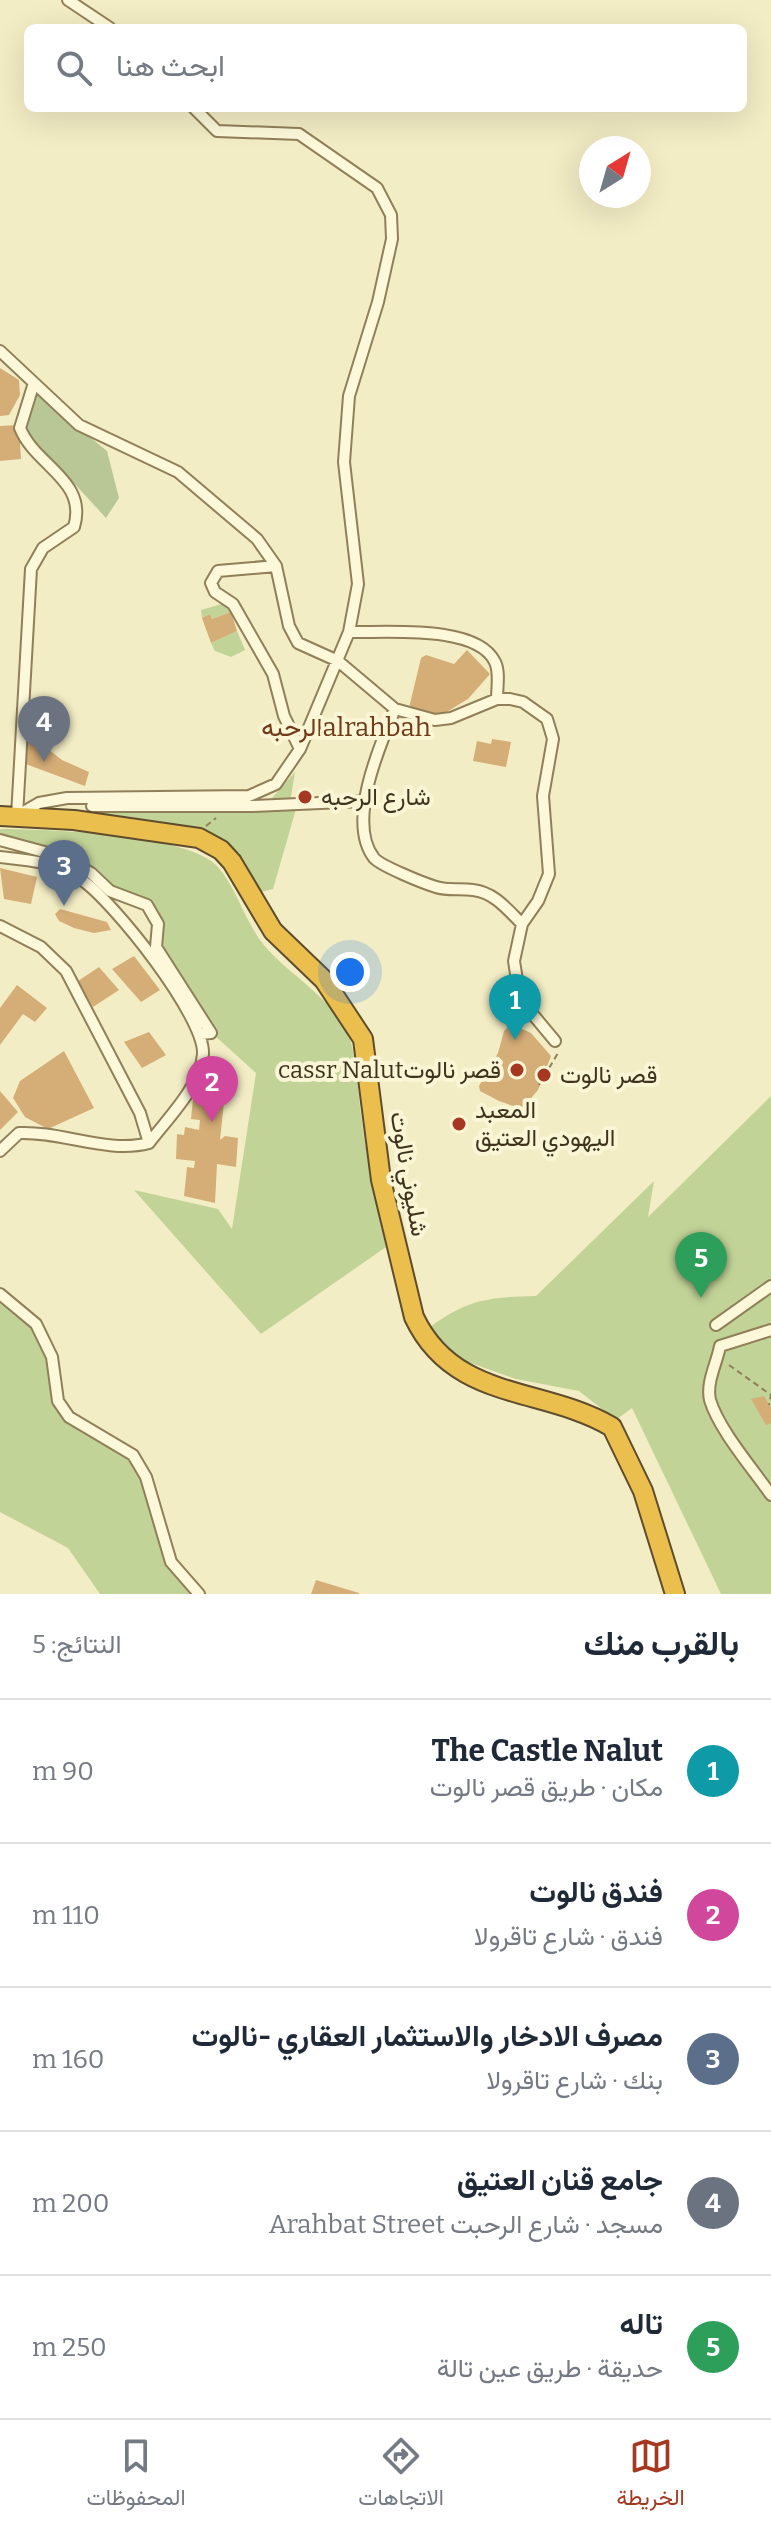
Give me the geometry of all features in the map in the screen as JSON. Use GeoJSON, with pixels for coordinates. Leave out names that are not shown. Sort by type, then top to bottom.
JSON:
{"type":"FeatureCollection","features":[{"type":"Feature","properties":{"kind":"highway","name":"شليوني نالوت"},"geometry":{"type":"LineString","coordinates":[[8,816],[199,838],[221,850],[232,862],[273,931],[324,980],[363,1039],[381,1180],[414,1317],[422,1334],[436,1354],[458,1370],[487,1384],[612,1427],[643,1491],[675,1594]]}},
{"type":"Feature","properties":{"kind":"street"},"geometry":{"type":"LineString","coordinates":[[68,0],[104,24]]}},
{"type":"Feature","properties":{"kind":"street"},"geometry":{"type":"LineString","coordinates":[[33,386],[20,428],[70,489],[77,501],[78,512],[74,527],[43,548],[31,569],[8,816],[39,803],[76,798],[249,796],[276,784],[300,749],[349,632],[358,584],[344,462],[349,396],[378,302],[392,239],[391,215],[377,188],[299,134],[217,131],[198,112]]}},
{"type":"Feature","properties":{"kind":"street"},"geometry":{"type":"LineString","coordinates":[[0,351],[33,386],[90,431],[186,479],[257,539],[276,566],[292,635],[307,649],[338,661],[395,709],[435,720],[451,718],[497,699],[523,702],[538,711],[552,728],[543,796],[549,874],[545,888],[522,924],[514,961],[520,999],[555,1041]]}},
{"type":"Feature","properties":{"kind":"street"},"geometry":{"type":"LineString","coordinates":[[276,566],[218,571],[211,583],[215,592],[236,608],[273,674],[284,716],[300,749]]}},
{"type":"Feature","properties":{"kind":"street"},"geometry":{"type":"LineString","coordinates":[[349,632],[449,635],[481,645],[497,668],[497,699]]}},
{"type":"Feature","properties":{"kind":"street"},"geometry":{"type":"LineString","coordinates":[[395,709],[370,767],[365,801],[370,850],[378,862],[438,888],[472,890],[490,895],[522,924]]}},
{"type":"Feature","properties":{"kind":"street"},"geometry":{"type":"LineString","coordinates":[[76,798],[94,807],[365,801]]}},
{"type":"Feature","properties":{"kind":"street"},"geometry":{"type":"LineString","coordinates":[[0,840],[63,857],[91,873],[110,891],[147,905],[158,924],[156,947],[211,1033],[201,1034]]}},
{"type":"Feature","properties":{"kind":"street"},"geometry":{"type":"LineString","coordinates":[[0,857],[46,862],[83,880],[147,949],[201,1034],[203,1057],[189,1089],[149,1143],[131,1148],[42,1132],[19,1133],[0,1151]]}},
{"type":"Feature","properties":{"kind":"street"},"geometry":{"type":"LineString","coordinates":[[0,926],[41,947],[66,971],[140,1113],[149,1143]]}},
{"type":"Feature","properties":{"kind":"street"},"geometry":{"type":"LineString","coordinates":[[716,1325],[771,1286]]}},
{"type":"Feature","properties":{"kind":"street"},"geometry":{"type":"LineString","coordinates":[[0,1294],[36,1324],[52,1357],[58,1401],[69,1417],[133,1455],[146,1477],[171,1562],[199,1594]]}},
{"type":"Feature","properties":{"kind":"street"},"geometry":{"type":"LineString","coordinates":[[771,1330],[720,1346],[711,1376],[710,1400],[734,1443],[771,1495]]}},
{"type":"Feature","properties":{"kind":"path"},"geometry":{"type":"LineString","coordinates":[[539,1085],[559,1053],[555,1051],[555,1041]]}},
{"type":"Feature","properties":{"kind":"path"},"geometry":{"type":"LineString","coordinates":[[718,1358],[771,1395],[769,1405]]}},
{"type":"Feature","properties":{"kind":"green space"},"geometry":{"type":"Polygon","coordinates":[[[34,392],[107,451],[119,498],[106,518],[30,435],[24,423],[34,392]]]}},
{"type":"Feature","properties":{"kind":"green space"},"geometry":{"type":"Polygon","coordinates":[[[225,603],[231,612],[212,619],[210,614],[202,618],[201,610],[225,603]]]}},
{"type":"Feature","properties":{"kind":"green space"},"geometry":{"type":"Polygon","coordinates":[[[237,631],[245,650],[231,657],[215,651],[211,643],[237,631]]]}},
{"type":"Feature","properties":{"kind":"green space"},"geometry":{"type":"Polygon","coordinates":[[[295,772],[290,802],[270,801],[272,798],[295,772]]]}},
{"type":"Feature","properties":{"kind":"green space"},"geometry":{"type":"Polygon","coordinates":[[[296,809],[273,889],[256,893],[239,853],[199,836],[89,820],[91,810],[296,809]]]}},
{"type":"Feature","properties":{"kind":"green space"},"geometry":{"type":"Polygon","coordinates":[[[0,829],[81,832],[148,840],[203,856],[218,867],[263,944],[327,1004],[350,1038],[367,1154],[386,1247],[261,1334],[134,1190],[218,1209],[232,1229],[256,1073],[214,1035],[159,942],[154,923],[144,908],[59,859],[0,841],[0,829]]]}},
{"type":"Feature","properties":{"kind":"green space"},"geometry":{"type":"Polygon","coordinates":[[[771,1096],[771,1594],[721,1594],[632,1408],[616,1420],[579,1391],[516,1379],[451,1356],[430,1327],[456,1310],[480,1301],[536,1296],[654,1181],[648,1217],[771,1096]]]}},
{"type":"Feature","properties":{"kind":"green space"},"geometry":{"type":"Polygon","coordinates":[[[0,1294],[36,1324],[52,1357],[58,1401],[69,1417],[133,1455],[146,1477],[171,1562],[199,1594],[100,1594],[68,1548],[0,1512],[0,1294]]]}},
{"type":"Feature","properties":{"kind":"building"},"geometry":{"type":"Polygon","coordinates":[[[0,368],[19,380],[20,395],[9,415],[0,416],[0,368]]]}},
{"type":"Feature","properties":{"kind":"building"},"geometry":{"type":"Polygon","coordinates":[[[19,425],[21,459],[0,461],[0,426],[19,425]]]}},
{"type":"Feature","properties":{"kind":"building"},"geometry":{"type":"Polygon","coordinates":[[[231,612],[237,631],[211,643],[202,618],[210,614],[212,619],[231,612]]]}},
{"type":"Feature","properties":{"kind":"building"},"geometry":{"type":"Polygon","coordinates":[[[467,650],[490,674],[468,699],[440,716],[409,708],[421,658],[426,655],[454,664],[467,650]]]}},
{"type":"Feature","properties":{"kind":"building"},"geometry":{"type":"Polygon","coordinates":[[[30,735],[62,760],[89,772],[85,786],[23,763],[30,735]]]}},
{"type":"Feature","properties":{"kind":"building"},"geometry":{"type":"Polygon","coordinates":[[[492,739],[511,742],[506,767],[473,761],[477,741],[491,744],[492,739]]]}},
{"type":"Feature","properties":{"kind":"building"},"geometry":{"type":"Polygon","coordinates":[[[0,868],[37,877],[31,904],[4,899],[0,868]]]}},
{"type":"Feature","properties":{"kind":"building"},"geometry":{"type":"Polygon","coordinates":[[[60,909],[107,922],[111,930],[94,933],[74,928],[59,921],[55,914],[60,909]]]}},
{"type":"Feature","properties":{"kind":"building"},"geometry":{"type":"Polygon","coordinates":[[[134,956],[160,990],[141,1002],[112,969],[134,956]]]}},
{"type":"Feature","properties":{"kind":"building"},"geometry":{"type":"Polygon","coordinates":[[[99,967],[119,990],[93,1007],[78,981],[99,967]]]}},
{"type":"Feature","properties":{"kind":"building"},"geometry":{"type":"Polygon","coordinates":[[[17,985],[47,1008],[35,1022],[23,1014],[0,1045],[0,1008],[17,985]]]}},
{"type":"Feature","properties":{"kind":"building","name":"cassr Nalutقصر نالوت"},"geometry":{"type":"Polygon","coordinates":[[[511,1024],[531,1033],[551,1056],[538,1090],[522,1109],[480,1091],[479,1086],[498,1053],[504,1031],[511,1024]]]}},
{"type":"Feature","properties":{"kind":"building"},"geometry":{"type":"Polygon","coordinates":[[[149,1032],[166,1055],[142,1068],[124,1042],[149,1032]]]}},
{"type":"Feature","properties":{"kind":"building"},"geometry":{"type":"Polygon","coordinates":[[[64,1051],[94,1108],[48,1129],[25,1117],[13,1098],[20,1081],[64,1051]]]}},
{"type":"Feature","properties":{"kind":"building"},"geometry":{"type":"Polygon","coordinates":[[[206,1065],[227,1069],[222,1089],[216,1088],[215,1093],[225,1093],[220,1140],[225,1136],[238,1138],[236,1167],[217,1164],[215,1203],[184,1196],[187,1167],[194,1168],[195,1161],[176,1159],[177,1134],[184,1135],[185,1127],[199,1130],[200,1120],[191,1119],[194,1089],[210,1092],[211,1087],[203,1085],[206,1065]]]}},
{"type":"Feature","properties":{"kind":"building"},"geometry":{"type":"Polygon","coordinates":[[[0,1091],[18,1112],[0,1130],[0,1091]]]}},
{"type":"Feature","properties":{"kind":"building"},"geometry":{"type":"Polygon","coordinates":[[[764,1396],[771,1408],[771,1423],[766,1425],[751,1399],[764,1396]]]}},
{"type":"Feature","properties":{"kind":"building"},"geometry":{"type":"Polygon","coordinates":[[[316,1580],[359,1593],[359,1594],[311,1594],[316,1580]]]}},
{"type":"Feature","properties":{"kind":"place","name":"جامع قنان العتيق"},"geometry":{"type":"Point","coordinates":[44,762]}},
{"type":"Feature","properties":{"kind":"place","name":"شارع الرحبه"},"geometry":{"type":"Point","coordinates":[305,797]}},
{"type":"Feature","properties":{"kind":"place","name":"مصرف الادخار والاستثمار العقاري -نالوت"},"geometry":{"type":"Point","coordinates":[64,906]}},
{"type":"Feature","properties":{"kind":"place","name":"The Castle Nalut"},"geometry":{"type":"Point","coordinates":[515,1040]}},
{"type":"Feature","properties":{"kind":"place","name":"cassr Nalutقصر نالوت"},"geometry":{"type":"Point","coordinates":[517,1070]}},
{"type":"Feature","properties":{"kind":"place","name":"قصر نالوت"},"geometry":{"type":"Point","coordinates":[544,1075]}},
{"type":"Feature","properties":{"kind":"place","name":"فندق نالوت"},"geometry":{"type":"Point","coordinates":[212,1122]}},
{"type":"Feature","properties":{"kind":"place","name":"المعبد اليهودي العتيق"},"geometry":{"type":"Point","coordinates":[459,1124]}},
{"type":"Feature","properties":{"kind":"place","name":"تاله"},"geometry":{"type":"Point","coordinates":[701,1298]}},
{"type":"Feature","properties":{"kind":"district","name":"الرحبهalrahbah"},"geometry":{"type":"Point","coordinates":[346,727]}}]}
